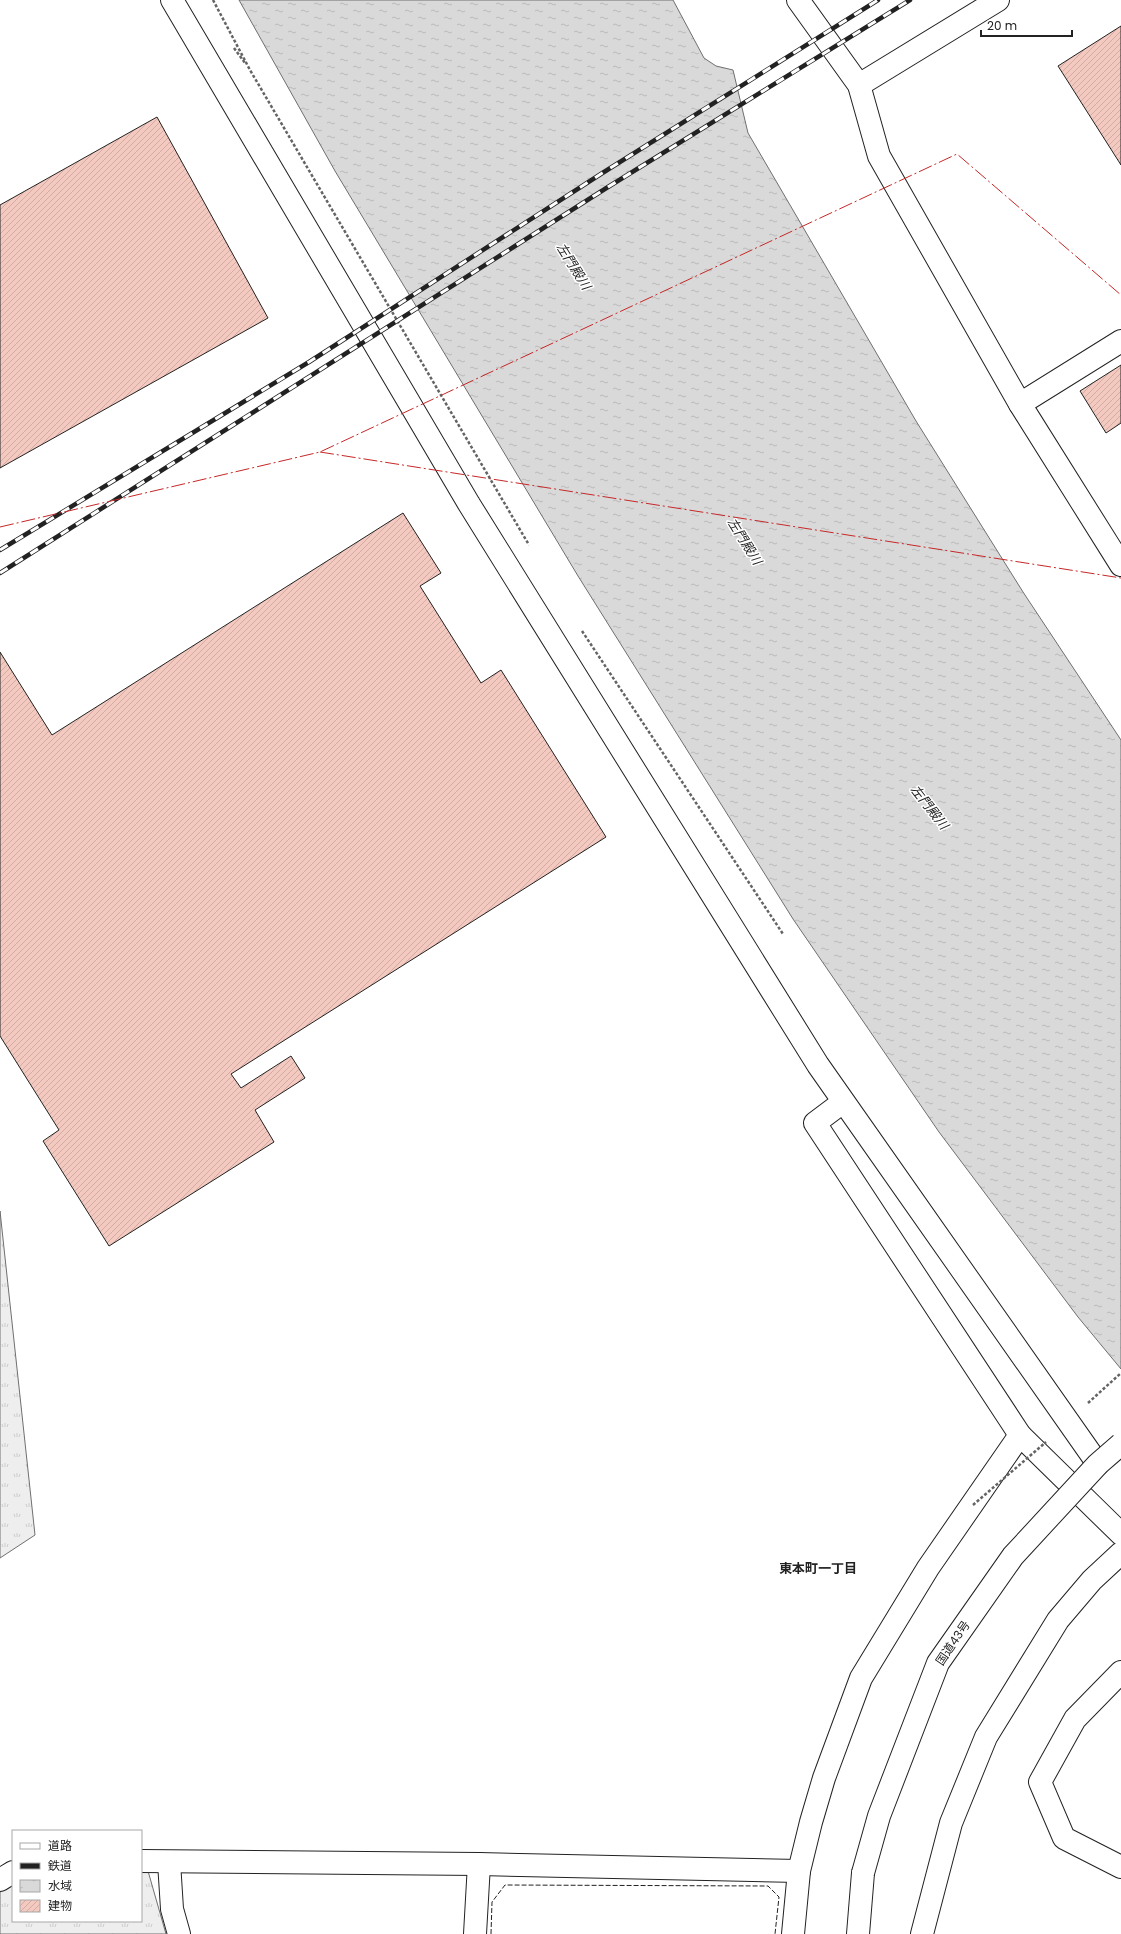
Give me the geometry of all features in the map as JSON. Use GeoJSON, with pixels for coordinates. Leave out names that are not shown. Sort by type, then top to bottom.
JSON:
{"type":"FeatureCollection","features":[{"type":"Feature","properties":{"kind":"main road"},"geometry":{"type":"LineString","coordinates":[[172,0],[469,504],[818,1065],[1098,1464]]}},
{"type":"Feature","properties":{"kind":"main road"},"geometry":{"type":"LineString","coordinates":[[798,0],[859,85],[879,156],[1020,404],[1121,565]]}},
{"type":"Feature","properties":{"kind":"main road"},"geometry":{"type":"LineString","coordinates":[[859,85],[998,0]]}},
{"type":"Feature","properties":{"kind":"main road"},"geometry":{"type":"LineString","coordinates":[[1020,404],[1121,341]]}},
{"type":"Feature","properties":{"kind":"main road"},"geometry":{"type":"LineString","coordinates":[[843,1102],[815,1123],[1020,1435],[1121,1534]]}},
{"type":"Feature","properties":{"kind":"main road"},"geometry":{"type":"LineString","coordinates":[[793,1934],[799,1871],[824,1778],[861,1678],[928,1568],[1020,1435]]}},
{"type":"Feature","properties":{"kind":"main road","name":"国道43号"},"geometry":{"type":"LineString","coordinates":[[858,1934],[863,1873],[879,1816],[938,1663],[1013,1556],[1098,1464],[1121,1444]]}},
{"type":"Feature","properties":{"kind":"main road"},"geometry":{"type":"LineString","coordinates":[[922,1934],[931,1894],[951,1823],[986,1737],[1058,1620],[1092,1580],[1121,1553]]}},
{"type":"Feature","properties":{"kind":"main road"},"geometry":{"type":"LineString","coordinates":[[1121,1672],[1075,1719],[1040,1782],[1064,1838],[1121,1866]]}},
{"type":"Feature","properties":{"kind":"main road"},"geometry":{"type":"LineString","coordinates":[[142,1861],[479,1864],[799,1871]]}},
{"type":"Feature","properties":{"kind":"main road"},"geometry":{"type":"LineString","coordinates":[[169,1862],[172,1909],[179,1934]]}},
{"type":"Feature","properties":{"kind":"main road"},"geometry":{"type":"LineString","coordinates":[[475,1934],[479,1864]]}},
{"type":"Feature","properties":{"kind":"main road"},"geometry":{"type":"LineString","coordinates":[[0,1880],[12,1873]]}},
{"type":"Feature","properties":{"kind":"path"},"geometry":{"type":"LineString","coordinates":[[213,0],[250,70],[532,550]]}},
{"type":"Feature","properties":{"kind":"path"},"geometry":{"type":"LineString","coordinates":[[578,624],[783,934]]}},
{"type":"Feature","properties":{"kind":"path"},"geometry":{"type":"LineString","coordinates":[[1086,1405],[1121,1373]]}},
{"type":"Feature","properties":{"kind":"path"},"geometry":{"type":"LineString","coordinates":[[972,1505],[1046,1442]]}},
{"type":"Feature","properties":{"kind":"green space"},"geometry":{"type":"Polygon","coordinates":[[[0,1211],[35,1535],[0,1558],[0,1211]]]}},
{"type":"Feature","properties":{"kind":"green space"},"geometry":{"type":"Polygon","coordinates":[[[142,1871],[148,1871],[166,1934],[0,1934],[0,1892],[12,1885],[12,1922],[142,1922],[142,1871]]]}},
{"type":"Feature","properties":{"kind":"water","name":"左門殿川"},"geometry":{"type":"Polygon","coordinates":[[[239,0],[673,0],[704,58],[716,66],[733,70],[748,133],[916,421],[1023,592],[1121,740],[1121,1369],[1078,1317],[939,1132],[793,919],[578,576],[335,171],[239,0]]]}},
{"type":"Feature","properties":{"kind":"building"},"geometry":{"type":"Polygon","coordinates":[[[1121,26],[1121,165],[1058,66],[1121,26]]]}},
{"type":"Feature","properties":{"kind":"building"},"geometry":{"type":"Polygon","coordinates":[[[157,117],[268,318],[0,468],[0,205],[157,117]]]}},
{"type":"Feature","properties":{"kind":"building"},"geometry":{"type":"Polygon","coordinates":[[[1121,365],[1121,423],[1106,433],[1080,391],[1121,365]]]}},
{"type":"Feature","properties":{"kind":"building"},"geometry":{"type":"Polygon","coordinates":[[[403,513],[441,573],[420,586],[481,683],[501,670],[606,837],[231,1074],[241,1088],[291,1056],[305,1078],[255,1110],[274,1142],[109,1246],[43,1141],[59,1130],[0,1036],[0,652],[52,735],[403,513]]]}},
{"type":"Feature","properties":{"kind":"railway"},"geometry":{"type":"LineString","coordinates":[[0,550],[309,362],[604,172],[878,0]]}},
{"type":"Feature","properties":{"kind":"railway"},"geometry":{"type":"LineString","coordinates":[[0,573],[608,187],[910,0]]}},
{"type":"Feature","properties":{"kind":"fence"},"geometry":{"type":"LineString","coordinates":[[491,1934],[492,1902],[505,1885],[768,1886],[779,1897],[775,1934]]}},
{"type":"Feature","properties":{"kind":"power"},"geometry":{"type":"LineString","coordinates":[[0,527],[320,452],[957,154],[1121,295]]}},
{"type":"Feature","properties":{"kind":"power"},"geometry":{"type":"LineString","coordinates":[[320,452],[1121,578]]}},
{"type":"Feature","properties":{"kind":"district","name":"東本町一丁目"},"geometry":{"type":"Point","coordinates":[818,1568]}}]}
